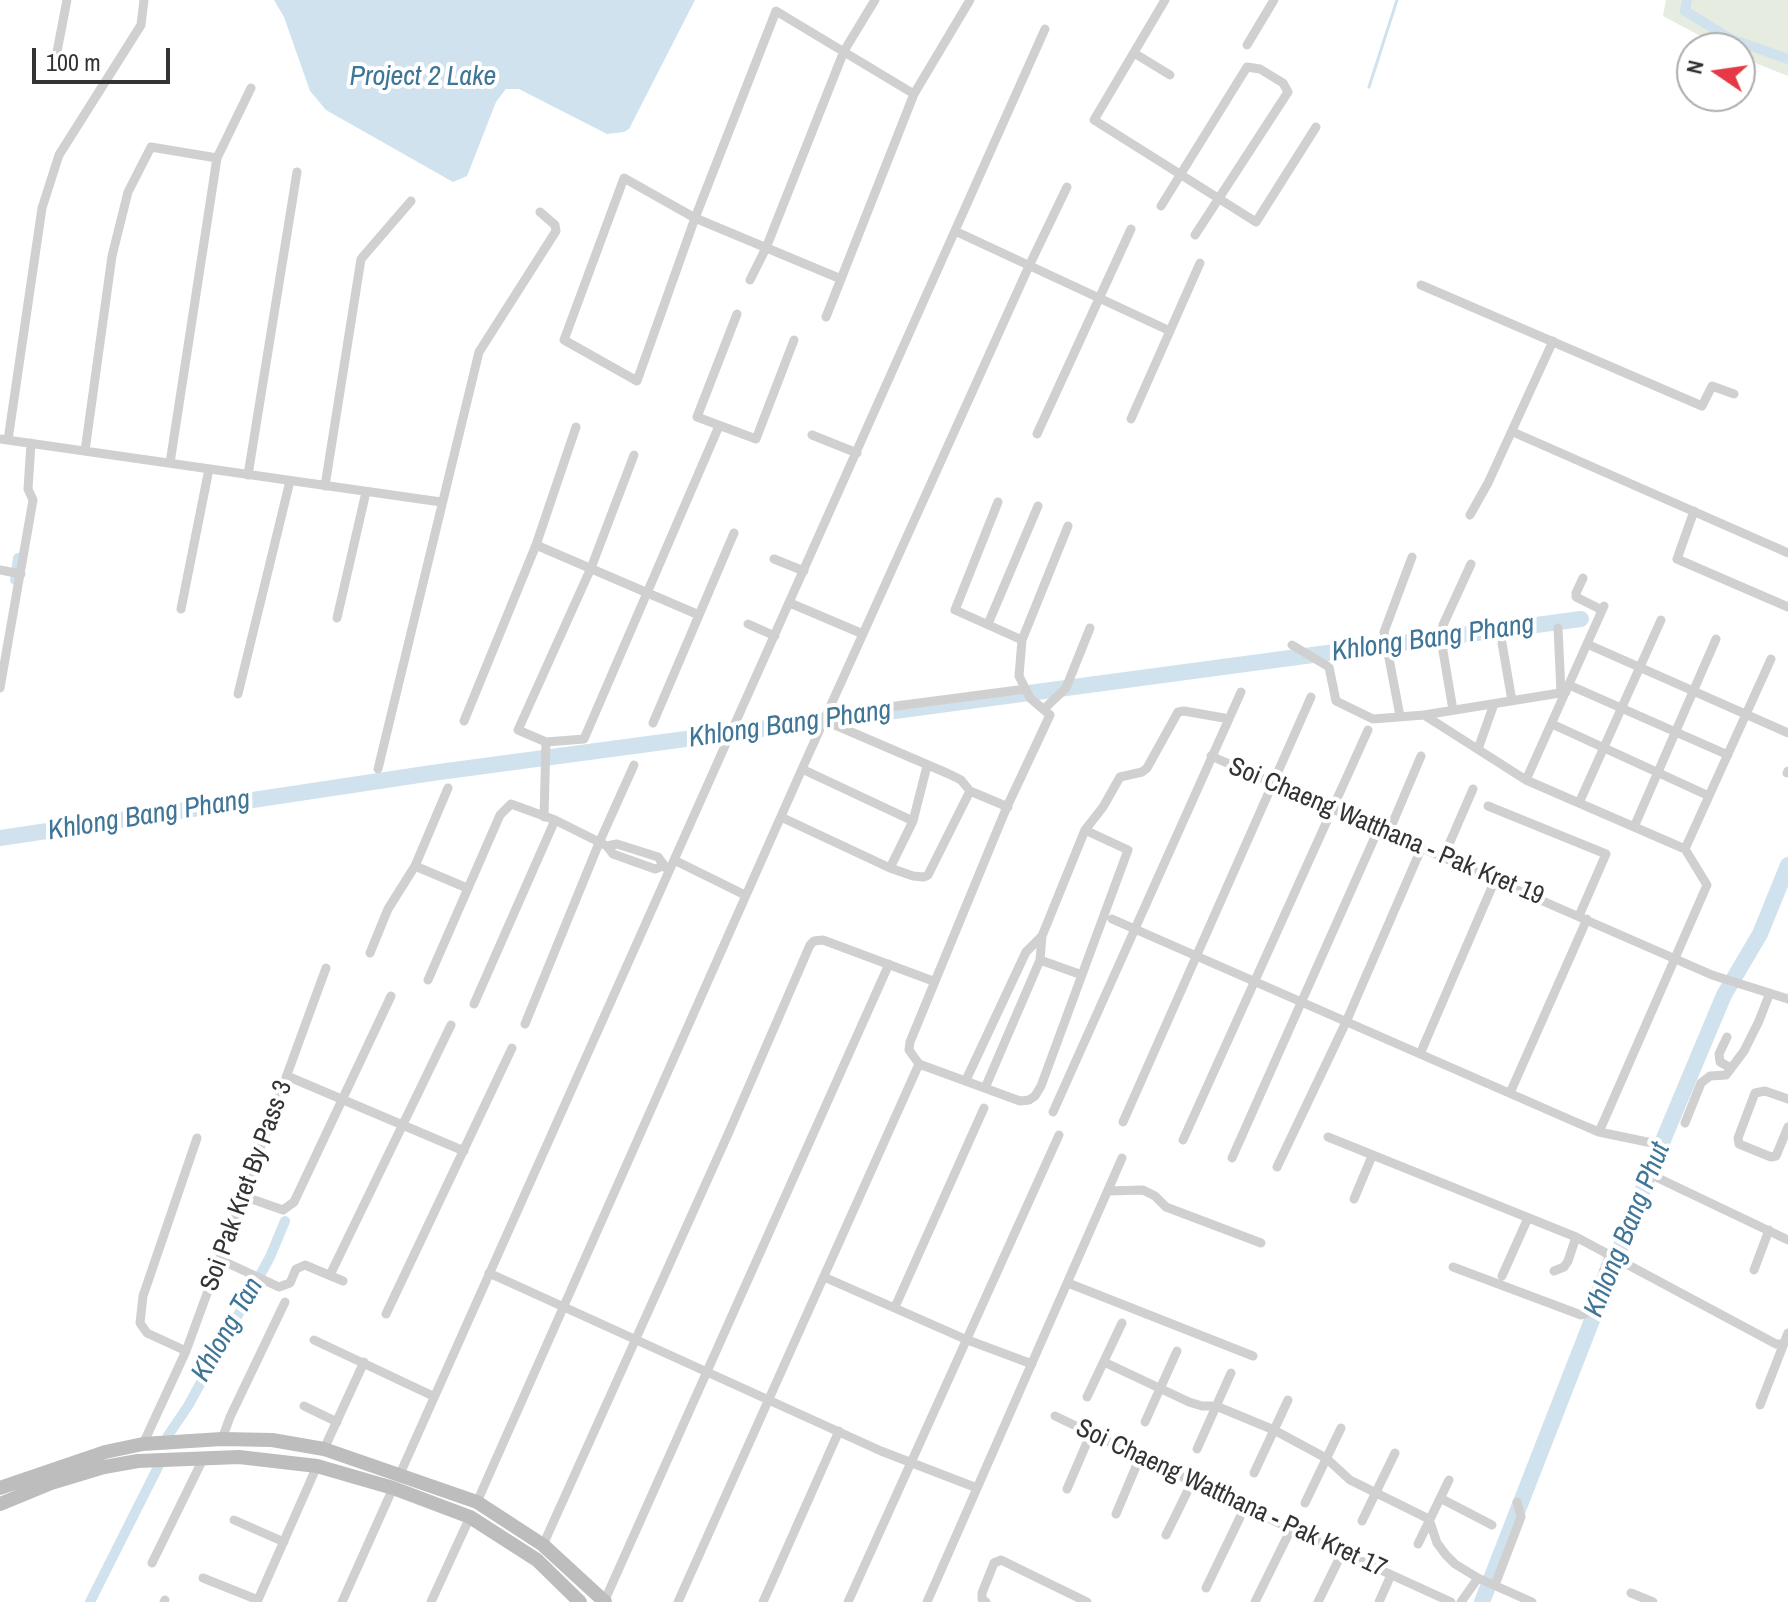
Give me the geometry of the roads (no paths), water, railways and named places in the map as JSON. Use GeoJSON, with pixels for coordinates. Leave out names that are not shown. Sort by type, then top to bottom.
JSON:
{"type":"FeatureCollection","features":[{"type":"Feature","properties":{"kind":"main road"},"geometry":{"type":"LineString","coordinates":[[0,1488],[105,1452],[143,1444],[222,1439],[272,1440],[324,1449],[470,1517],[537,1560],[580,1602]]}},
{"type":"Feature","properties":{"kind":"main road"},"geometry":{"type":"LineString","coordinates":[[0,1504],[51,1483],[104,1467],[204,1457],[239,1457],[317,1466],[396,1481],[477,1502],[543,1545],[605,1602]]}},
{"type":"Feature","properties":{"kind":"street"},"geometry":{"type":"LineString","coordinates":[[55,62],[67,0]]}},
{"type":"Feature","properties":{"kind":"street"},"geometry":{"type":"LineString","coordinates":[[144,0],[141,25],[59,155],[42,208],[4,439],[441,502]]}},
{"type":"Feature","properties":{"kind":"street"},"geometry":{"type":"LineString","coordinates":[[750,280],[766,248],[844,51],[875,0]]}},
{"type":"Feature","properties":{"kind":"street"},"geometry":{"type":"LineString","coordinates":[[826,317],[914,94],[970,0]]}},
{"type":"Feature","properties":{"kind":"street"},"geometry":{"type":"LineString","coordinates":[[1165,0],[1094,120],[1256,222],[1316,127]]}},
{"type":"Feature","properties":{"kind":"street"},"geometry":{"type":"LineString","coordinates":[[1247,45],[1274,0]]}},
{"type":"Feature","properties":{"kind":"street"},"geometry":{"type":"LineString","coordinates":[[841,279],[695,218],[624,178],[564,340],[637,381],[695,218],[776,11],[914,94]]}},
{"type":"Feature","properties":{"kind":"street"},"geometry":{"type":"LineString","coordinates":[[342,1602],[666,868],[674,860],[1045,29]]}},
{"type":"Feature","properties":{"kind":"street"},"geometry":{"type":"LineString","coordinates":[[1134,53],[1170,75]]}},
{"type":"Feature","properties":{"kind":"street"},"geometry":{"type":"LineString","coordinates":[[1161,206],[1247,67],[1253,66],[1273,75],[1285,85],[1288,92],[1195,235]]}},
{"type":"Feature","properties":{"kind":"street"},"geometry":{"type":"LineString","coordinates":[[170,463],[217,158],[251,88]]}},
{"type":"Feature","properties":{"kind":"street"},"geometry":{"type":"LineString","coordinates":[[85,451],[112,256],[128,192],[151,147],[217,158]]}},
{"type":"Feature","properties":{"kind":"street"},"geometry":{"type":"LineString","coordinates":[[248,475],[297,172]]}},
{"type":"Feature","properties":{"kind":"street"},"geometry":{"type":"LineString","coordinates":[[477,1502],[745,895],[1067,187]]}},
{"type":"Feature","properties":{"kind":"street"},"geometry":{"type":"LineString","coordinates":[[325,486],[361,259],[411,201]]}},
{"type":"Feature","properties":{"kind":"street"},"geometry":{"type":"LineString","coordinates":[[378,769],[479,352],[556,231],[555,225],[540,212]]}},
{"type":"Feature","properties":{"kind":"street"},"geometry":{"type":"LineString","coordinates":[[1037,434],[1131,229]]}},
{"type":"Feature","properties":{"kind":"street"},"geometry":{"type":"LineString","coordinates":[[955,231],[1170,331]]}},
{"type":"Feature","properties":{"kind":"street"},"geometry":{"type":"LineString","coordinates":[[1131,419],[1200,263]]}},
{"type":"Feature","properties":{"kind":"street"},"geometry":{"type":"LineString","coordinates":[[1421,285],[1702,406],[1712,386],[1734,394]]}},
{"type":"Feature","properties":{"kind":"street"},"geometry":{"type":"LineString","coordinates":[[737,314],[697,417],[756,439],[794,340]]}},
{"type":"Feature","properties":{"kind":"street"},"geometry":{"type":"LineString","coordinates":[[1470,515],[1513,432],[1553,341]]}},
{"type":"Feature","properties":{"kind":"street"},"geometry":{"type":"LineString","coordinates":[[634,455],[591,568],[518,730],[546,742],[584,739],[719,426]]}},
{"type":"Feature","properties":{"kind":"street"},"geometry":{"type":"LineString","coordinates":[[464,721],[536,545],[576,427]]}},
{"type":"Feature","properties":{"kind":"street"},"geometry":{"type":"LineString","coordinates":[[1513,432],[1788,553]]}},
{"type":"Feature","properties":{"kind":"street"},"geometry":{"type":"LineString","coordinates":[[812,435],[857,453]]}},
{"type":"Feature","properties":{"kind":"street"},"geometry":{"type":"LineString","coordinates":[[0,688],[33,500],[28,489],[31,443]]}},
{"type":"Feature","properties":{"kind":"street"},"geometry":{"type":"LineString","coordinates":[[181,609],[209,469]]}},
{"type":"Feature","properties":{"kind":"street"},"geometry":{"type":"LineString","coordinates":[[238,694],[290,481]]}},
{"type":"Feature","properties":{"kind":"street"},"geometry":{"type":"LineString","coordinates":[[337,618],[366,492]]}},
{"type":"Feature","properties":{"kind":"street"},"geometry":{"type":"LineString","coordinates":[[998,502],[955,610],[1022,640]]}},
{"type":"Feature","properties":{"kind":"street"},"geometry":{"type":"LineString","coordinates":[[988,624],[1038,506]]}},
{"type":"Feature","properties":{"kind":"street"},"geometry":{"type":"LineString","coordinates":[[1694,511],[1677,559],[1788,607]]}},
{"type":"Feature","properties":{"kind":"street"},"geometry":{"type":"LineString","coordinates":[[1068,526],[1022,640],[1019,676],[1030,698],[1050,715],[933,981],[910,1042],[909,1050],[919,1064],[1020,1101],[1035,1096],[1128,850],[1085,830]]}},
{"type":"Feature","properties":{"kind":"street"},"geometry":{"type":"LineString","coordinates":[[653,723],[734,533]]}},
{"type":"Feature","properties":{"kind":"street"},"geometry":{"type":"LineString","coordinates":[[536,545],[699,615]]}},
{"type":"Feature","properties":{"kind":"street"},"geometry":{"type":"LineString","coordinates":[[1400,716],[1384,632],[1412,557]]}},
{"type":"Feature","properties":{"kind":"street"},"geometry":{"type":"LineString","coordinates":[[774,559],[804,571]]}},
{"type":"Feature","properties":{"kind":"street"},"geometry":{"type":"LineString","coordinates":[[1453,710],[1443,651],[1443,625],[1471,564]]}},
{"type":"Feature","properties":{"kind":"street"},"geometry":{"type":"LineString","coordinates":[[0,570],[21,574]]}},
{"type":"Feature","properties":{"kind":"street"},"geometry":{"type":"LineString","coordinates":[[1526,780],[1603,608],[1576,597],[1583,578]]}},
{"type":"Feature","properties":{"kind":"street"},"geometry":{"type":"LineString","coordinates":[[790,603],[863,634]]}},
{"type":"Feature","properties":{"kind":"street"},"geometry":{"type":"LineString","coordinates":[[1579,803],[1661,620]]}},
{"type":"Feature","properties":{"kind":"street"},"geometry":{"type":"LineString","coordinates":[[748,624],[775,636]]}},
{"type":"Feature","properties":{"kind":"street"},"geometry":{"type":"LineString","coordinates":[[1044,709],[1067,686],[1090,628]]}},
{"type":"Feature","properties":{"kind":"street"},"geometry":{"type":"LineString","coordinates":[[1558,628],[1565,690]]}},
{"type":"Feature","properties":{"kind":"street"},"geometry":{"type":"LineString","coordinates":[[1634,827],[1716,639]]}},
{"type":"Feature","properties":{"kind":"street"},"geometry":{"type":"LineString","coordinates":[[1502,643],[1512,701]]}},
{"type":"Feature","properties":{"kind":"street"},"geometry":{"type":"LineString","coordinates":[[1587,644],[1788,733]]}},
{"type":"Feature","properties":{"kind":"street"},"geometry":{"type":"LineString","coordinates":[[1292,645],[1329,667],[1336,701],[1373,719],[1424,715],[1565,690],[1622,708],[1728,755]]}},
{"type":"Feature","properties":{"kind":"street"},"geometry":{"type":"LineString","coordinates":[[1685,849],[1771,659]]}},
{"type":"Feature","properties":{"kind":"street"},"geometry":{"type":"LineString","coordinates":[[827,715],[1026,689]]}},
{"type":"Feature","properties":{"kind":"street"},"geometry":{"type":"LineString","coordinates":[[1211,756],[1241,692]]}},
{"type":"Feature","properties":{"kind":"street"},"geometry":{"type":"LineString","coordinates":[[1123,1122],[1311,697]]}},
{"type":"Feature","properties":{"kind":"street"},"geometry":{"type":"LineString","coordinates":[[1478,749],[1494,704]]}},
{"type":"Feature","properties":{"kind":"street"},"geometry":{"type":"LineString","coordinates":[[985,1088],[1040,960],[1042,936],[1085,830],[1120,777],[1147,768],[1178,712],[1224,718]]}},
{"type":"Feature","properties":{"kind":"street"},"geometry":{"type":"LineString","coordinates":[[1424,715],[1526,780],[1685,849],[1707,885],[1599,1132]]}},
{"type":"Feature","properties":{"kind":"street"},"geometry":{"type":"LineString","coordinates":[[1552,724],[1709,796]]}},
{"type":"Feature","properties":{"kind":"street"},"geometry":{"type":"LineString","coordinates":[[835,725],[961,780],[970,791],[1008,807]]}},
{"type":"Feature","properties":{"kind":"street"},"geometry":{"type":"LineString","coordinates":[[1183,1140],[1368,730]]}},
{"type":"Feature","properties":{"kind":"street"},"geometry":{"type":"LineString","coordinates":[[544,817],[546,742]]}},
{"type":"Feature","properties":{"kind":"street","name":"Soi Chaeng Watthana - Pak Kret 19"},"geometry":{"type":"LineString","coordinates":[[1053,1112],[1211,756],[1712,975],[1788,999]]}},
{"type":"Feature","properties":{"kind":"street"},"geometry":{"type":"LineString","coordinates":[[1388,834],[1421,756]]}},
{"type":"Feature","properties":{"kind":"street"},"geometry":{"type":"LineString","coordinates":[[525,1024],[603,845],[634,765]]}},
{"type":"Feature","properties":{"kind":"street"},"geometry":{"type":"LineString","coordinates":[[890,868],[913,821],[927,766]]}},
{"type":"Feature","properties":{"kind":"street"},"geometry":{"type":"LineString","coordinates":[[802,769],[913,821]]}},
{"type":"Feature","properties":{"kind":"street"},"geometry":{"type":"LineString","coordinates":[[370,953],[388,909],[415,866],[448,788]]}},
{"type":"Feature","properties":{"kind":"street"},"geometry":{"type":"LineString","coordinates":[[1443,858],[1473,789]]}},
{"type":"Feature","properties":{"kind":"street"},"geometry":{"type":"LineString","coordinates":[[781,817],[890,868],[913,876],[928,875],[970,791]]}},
{"type":"Feature","properties":{"kind":"street"},"geometry":{"type":"LineString","coordinates":[[428,980],[503,809],[511,804],[555,820],[603,845],[617,844],[658,857],[666,868]]}},
{"type":"Feature","properties":{"kind":"street"},"geometry":{"type":"LineString","coordinates":[[1488,806],[1606,854],[1510,1093]]}},
{"type":"Feature","properties":{"kind":"street"},"geometry":{"type":"LineString","coordinates":[[474,1004],[555,820]]}},
{"type":"Feature","properties":{"kind":"street"},"geometry":{"type":"LineString","coordinates":[[1232,1158],[1378,830]]}},
{"type":"Feature","properties":{"kind":"street"},"geometry":{"type":"LineString","coordinates":[[1277,1167],[1346,1022],[1421,849]]}},
{"type":"Feature","properties":{"kind":"street"},"geometry":{"type":"LineString","coordinates":[[674,860],[745,895]]}},
{"type":"Feature","properties":{"kind":"street"},"geometry":{"type":"LineString","coordinates":[[415,866],[467,888]]}},
{"type":"Feature","properties":{"kind":"street"},"geometry":{"type":"LineString","coordinates":[[1420,1054],[1495,880]]}},
{"type":"Feature","properties":{"kind":"street"},"geometry":{"type":"LineString","coordinates":[[1112,919],[1599,1132],[1657,1144]]}},
{"type":"Feature","properties":{"kind":"street"},"geometry":{"type":"LineString","coordinates":[[966,1080],[1026,952],[1042,936]]}},
{"type":"Feature","properties":{"kind":"street"},"geometry":{"type":"LineString","coordinates":[[543,1545],[810,945],[823,940],[933,981]]}},
{"type":"Feature","properties":{"kind":"street"},"geometry":{"type":"LineString","coordinates":[[1040,960],[1082,975]]}},
{"type":"Feature","properties":{"kind":"street"},"geometry":{"type":"LineString","coordinates":[[605,1602],[705,1371],[889,964]]}},
{"type":"Feature","properties":{"kind":"street","name":"Soi Pak Kret By Pass 3"},"geometry":{"type":"LineString","coordinates":[[143,1444],[186,1351],[221,1260],[326,968]]}},
{"type":"Feature","properties":{"kind":"street"},"geometry":{"type":"LineString","coordinates":[[1685,1123],[1701,1083],[1710,1076],[1726,1075],[1754,1031],[1769,995]]}},
{"type":"Feature","properties":{"kind":"street"},"geometry":{"type":"LineString","coordinates":[[243,1196],[283,1210],[289,1209],[391,996]]}},
{"type":"Feature","properties":{"kind":"street"},"geometry":{"type":"LineString","coordinates":[[330,1275],[451,1025]]}},
{"type":"Feature","properties":{"kind":"street"},"geometry":{"type":"LineString","coordinates":[[1727,1037],[1719,1054],[1720,1062],[1731,1068]]}},
{"type":"Feature","properties":{"kind":"street"},"geometry":{"type":"LineString","coordinates":[[386,1314],[512,1048]]}},
{"type":"Feature","properties":{"kind":"street"},"geometry":{"type":"LineString","coordinates":[[678,1602],[919,1064]]}},
{"type":"Feature","properties":{"kind":"street"},"geometry":{"type":"LineString","coordinates":[[287,1076],[464,1151]]}},
{"type":"Feature","properties":{"kind":"street"},"geometry":{"type":"LineString","coordinates":[[1788,1098],[1765,1091],[1755,1093],[1738,1138],[1739,1144],[1771,1157],[1776,1156],[1788,1127]]}},
{"type":"Feature","properties":{"kind":"street"},"geometry":{"type":"LineString","coordinates":[[895,1307],[984,1108]]}},
{"type":"Feature","properties":{"kind":"street"},"geometry":{"type":"LineString","coordinates":[[848,1602],[1059,1135]]}},
{"type":"Feature","properties":{"kind":"street"},"geometry":{"type":"LineString","coordinates":[[1328,1137],[1576,1237],[1776,1344],[1782,1344]]}},
{"type":"Feature","properties":{"kind":"street"},"geometry":{"type":"LineString","coordinates":[[186,1351],[147,1333],[140,1323],[143,1296],[197,1138]]}},
{"type":"Feature","properties":{"kind":"street"},"geometry":{"type":"LineString","coordinates":[[1354,1199],[1372,1156]]}},
{"type":"Feature","properties":{"kind":"street"},"geometry":{"type":"LineString","coordinates":[[927,1602],[1122,1158]]}},
{"type":"Feature","properties":{"kind":"street"},"geometry":{"type":"LineString","coordinates":[[1658,1178],[1788,1240]]}},
{"type":"Feature","properties":{"kind":"street"},"geometry":{"type":"LineString","coordinates":[[1109,1191],[1143,1190],[1166,1207],[1261,1243]]}},
{"type":"Feature","properties":{"kind":"street"},"geometry":{"type":"LineString","coordinates":[[1502,1276],[1528,1218]]}},
{"type":"Feature","properties":{"kind":"street"},"geometry":{"type":"LineString","coordinates":[[1754,1270],[1769,1230]]}},
{"type":"Feature","properties":{"kind":"street"},"geometry":{"type":"LineString","coordinates":[[1554,1271],[1564,1267],[1568,1261],[1576,1237]]}},
{"type":"Feature","properties":{"kind":"street"},"geometry":{"type":"LineString","coordinates":[[1453,1267],[1568,1313],[1581,1315],[1590,1306],[1615,1258]]}},
{"type":"Feature","properties":{"kind":"street"},"geometry":{"type":"LineString","coordinates":[[221,1260],[279,1287],[290,1283],[301,1265],[310,1265],[343,1281]]}},
{"type":"Feature","properties":{"kind":"street"},"geometry":{"type":"LineString","coordinates":[[489,1273],[911,1463],[977,1488]]}},
{"type":"Feature","properties":{"kind":"street"},"geometry":{"type":"LineString","coordinates":[[824,1277],[965,1339],[1032,1364]]}},
{"type":"Feature","properties":{"kind":"street"},"geometry":{"type":"LineString","coordinates":[[1068,1283],[1253,1356]]}},
{"type":"Feature","properties":{"kind":"street"},"geometry":{"type":"LineString","coordinates":[[222,1439],[285,1302]]}},
{"type":"Feature","properties":{"kind":"street"},"geometry":{"type":"LineString","coordinates":[[1087,1397],[1122,1323]]}},
{"type":"Feature","properties":{"kind":"street"},"geometry":{"type":"LineString","coordinates":[[1760,1405],[1788,1333]]}},
{"type":"Feature","properties":{"kind":"street"},"geometry":{"type":"LineString","coordinates":[[314,1340],[433,1396]]}},
{"type":"Feature","properties":{"kind":"street"},"geometry":{"type":"LineString","coordinates":[[1145,1422],[1177,1351]]}},
{"type":"Feature","properties":{"kind":"street"},"geometry":{"type":"LineString","coordinates":[[324,1449],[364,1362]]}},
{"type":"Feature","properties":{"kind":"street"},"geometry":{"type":"LineString","coordinates":[[1104,1362],[1160,1390],[1202,1406],[1216,1406],[1274,1430],[1326,1458],[1350,1480],[1429,1519],[1437,1543],[1455,1564],[1532,1602]]}},
{"type":"Feature","properties":{"kind":"street"},"geometry":{"type":"LineString","coordinates":[[1197,1449],[1231,1373]]}},
{"type":"Feature","properties":{"kind":"street"},"geometry":{"type":"LineString","coordinates":[[1254,1473],[1288,1400]]}},
{"type":"Feature","properties":{"kind":"street"},"geometry":{"type":"LineString","coordinates":[[304,1406],[337,1422]]}},
{"type":"Feature","properties":{"kind":"street","name":"Soi Chaeng Watthana - Pak Kret 17"},"geometry":{"type":"LineString","coordinates":[[1055,1416],[1445,1601]]}},
{"type":"Feature","properties":{"kind":"street"},"geometry":{"type":"LineString","coordinates":[[1305,1503],[1341,1428]]}},
{"type":"Feature","properties":{"kind":"street"},"geometry":{"type":"LineString","coordinates":[[763,1602],[839,1431]]}},
{"type":"Feature","properties":{"kind":"street"},"geometry":{"type":"LineString","coordinates":[[1067,1489],[1091,1433]]}},
{"type":"Feature","properties":{"kind":"street"},"geometry":{"type":"LineString","coordinates":[[1362,1521],[1395,1453]]}},
{"type":"Feature","properties":{"kind":"street"},"geometry":{"type":"LineString","coordinates":[[152,1563],[204,1457]]}},
{"type":"Feature","properties":{"kind":"street"},"geometry":{"type":"LineString","coordinates":[[1116,1514],[1140,1457]]}},
{"type":"Feature","properties":{"kind":"street"},"geometry":{"type":"LineString","coordinates":[[203,1578],[258,1601],[317,1466]]}},
{"type":"Feature","properties":{"kind":"street"},"geometry":{"type":"LineString","coordinates":[[1418,1544],[1449,1480]]}},
{"type":"Feature","properties":{"kind":"street"},"geometry":{"type":"LineString","coordinates":[[1166,1535],[1192,1482]]}},
{"type":"Feature","properties":{"kind":"street"},"geometry":{"type":"LineString","coordinates":[[1440,1498],[1492,1525]]}},
{"type":"Feature","properties":{"kind":"street"},"geometry":{"type":"LineString","coordinates":[[1461,1602],[1488,1582],[1521,1517],[1517,1502]]}},
{"type":"Feature","properties":{"kind":"street"},"geometry":{"type":"LineString","coordinates":[[1206,1588],[1245,1507]]}},
{"type":"Feature","properties":{"kind":"street"},"geometry":{"type":"LineString","coordinates":[[431,1602],[470,1517]]}},
{"type":"Feature","properties":{"kind":"street"},"geometry":{"type":"LineString","coordinates":[[234,1520],[284,1542]]}},
{"type":"Feature","properties":{"kind":"street"},"geometry":{"type":"LineString","coordinates":[[1255,1602],[1291,1529]]}},
{"type":"Feature","properties":{"kind":"street"},"geometry":{"type":"LineString","coordinates":[[1318,1602],[1342,1553]]}},
{"type":"Feature","properties":{"kind":"street"},"geometry":{"type":"LineString","coordinates":[[986,1602],[982,1593],[994,1563],[1001,1560],[1087,1602]]}},
{"type":"Feature","properties":{"kind":"street"},"geometry":{"type":"LineString","coordinates":[[1379,1602],[1391,1575]]}},
{"type":"Feature","properties":{"kind":"street"},"geometry":{"type":"LineString","coordinates":[[1631,1593],[1653,1602]]}},
{"type":"Feature","properties":{"kind":"water","name":"Project 2 Lake"},"geometry":{"type":"Polygon","coordinates":[[[274,0],[695,0],[629,129],[607,134],[519,89],[506,89],[496,102],[467,176],[453,182],[326,110],[310,91],[284,17],[274,0]]]}},
{"type":"Feature","properties":{"kind":"waterway"},"geometry":{"type":"LineString","coordinates":[[1369,87],[1397,0]]}},
{"type":"Feature","properties":{"kind":"waterway"},"geometry":{"type":"LineString","coordinates":[[1687,0],[1685,11],[1731,39],[1788,59]]}},
{"type":"Feature","properties":{"kind":"waterway"},"geometry":{"type":"LineString","coordinates":[[15,580],[18,558]]}},
{"type":"Feature","properties":{"kind":"waterway","name":"Khlong Bang Phang"},"geometry":{"type":"LineString","coordinates":[[0,838],[432,773],[1581,619]]}},
{"type":"Feature","properties":{"kind":"waterway","name":"Khlong Bang Phut"},"geometry":{"type":"LineString","coordinates":[[1482,1602],[1651,1169],[1724,995],[1760,934],[1788,865]]}},
{"type":"Feature","properties":{"kind":"waterway","name":"Khlong Tan"},"geometry":{"type":"LineString","coordinates":[[167,1437],[188,1406],[270,1257],[285,1221]]}},
{"type":"Feature","properties":{"kind":"waterway","name":"Khlong Tan"},"geometry":{"type":"LineString","coordinates":[[90,1602],[159,1465]]}}]}
